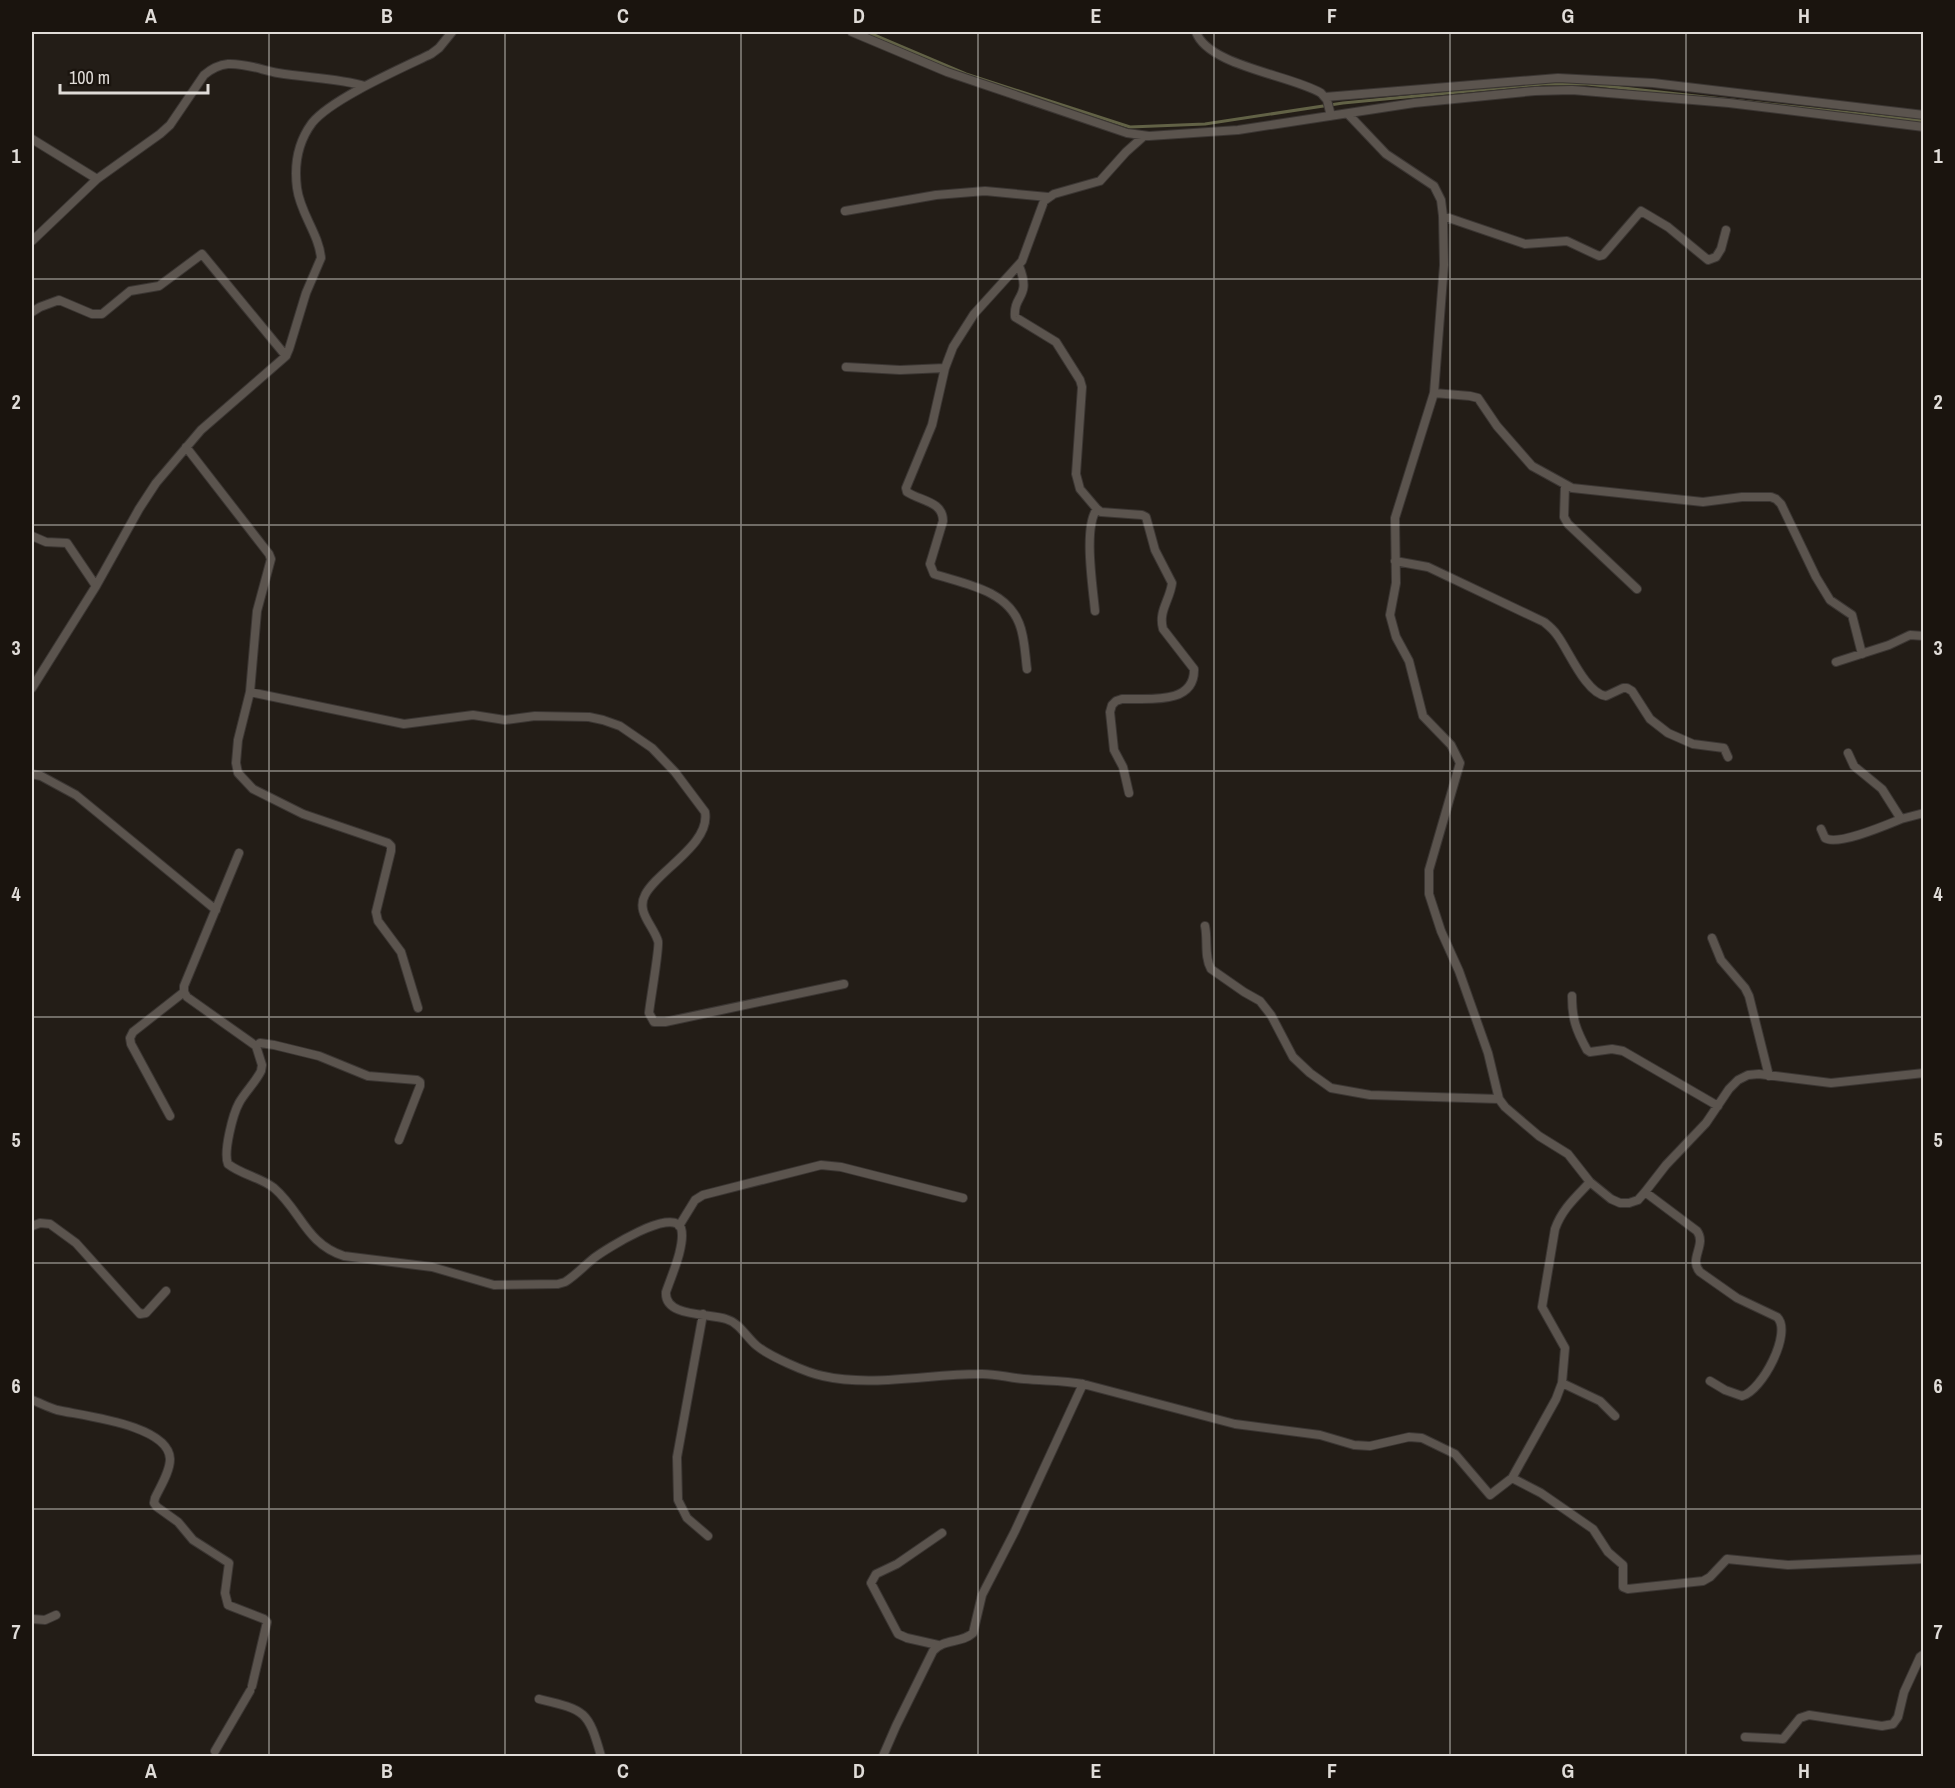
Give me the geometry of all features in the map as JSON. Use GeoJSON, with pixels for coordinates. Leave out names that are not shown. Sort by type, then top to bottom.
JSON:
{"type":"FeatureCollection","features":[{"type":"Feature","properties":{"kind":"street"},"geometry":{"type":"LineString","coordinates":[[32,688],[96,586],[147,495],[186,447],[212,420],[286,356],[306,293],[321,258],[297,190],[296,171],[299,151],[305,135],[314,121],[324,112],[365,86],[431,54],[452,32]]}},
{"type":"Feature","properties":{"kind":"street"},"geometry":{"type":"LineString","coordinates":[[852,32],[947,72],[1127,133],[1144,136],[1239,130],[1414,103],[1535,91],[1572,90],[1729,103],[1923,127]]}},
{"type":"Feature","properties":{"kind":"street"},"geometry":{"type":"LineString","coordinates":[[1196,32],[1199,40],[1205,46],[1227,59],[1317,90],[1326,98],[1331,115]]}},
{"type":"Feature","properties":{"kind":"street"},"geometry":{"type":"LineString","coordinates":[[32,241],[97,179],[160,135],[170,125],[204,75],[211,69],[225,64],[237,64],[279,73],[337,79],[365,86]]}},
{"type":"Feature","properties":{"kind":"street"},"geometry":{"type":"LineString","coordinates":[[1326,98],[1557,78],[1653,83],[1923,115]]}},
{"type":"Feature","properties":{"kind":"street"},"geometry":{"type":"LineString","coordinates":[[1348,114],[1386,154],[1434,186],[1441,200],[1444,265],[1434,393],[1397,509],[1394,528],[1396,590],[1390,615],[1392,626],[1409,660],[1423,716],[1451,745],[1460,763],[1429,870],[1428,894],[1459,971],[1488,1053],[1499,1099],[1532,1130],[1568,1154],[1590,1182],[1611,1199],[1620,1203],[1629,1203],[1638,1200],[1666,1165],[1706,1123],[1729,1089],[1738,1080],[1748,1075],[1831,1083],[1923,1073]]}},
{"type":"Feature","properties":{"kind":"street"},"geometry":{"type":"LineString","coordinates":[[845,211],[936,195],[985,191],[1048,197],[1100,181],[1144,136]]}},
{"type":"Feature","properties":{"kind":"street"},"geometry":{"type":"LineString","coordinates":[[32,139],[97,179]]}},
{"type":"Feature","properties":{"kind":"street"},"geometry":{"type":"LineString","coordinates":[[1027,669],[1019,624],[1006,604],[982,589],[934,574],[931,570],[930,564],[943,514],[938,506],[907,492],[906,488],[932,425],[945,368],[953,347],[974,314],[1018,266],[1024,256],[1041,207],[1048,197]]}},
{"type":"Feature","properties":{"kind":"street"},"geometry":{"type":"LineString","coordinates":[[1443,216],[1525,244],[1567,241],[1599,256],[1603,255],[1641,211],[1675,232],[1708,260],[1716,257],[1721,249],[1726,230]]}},
{"type":"Feature","properties":{"kind":"street"},"geometry":{"type":"LineString","coordinates":[[32,312],[59,300],[92,314],[102,314],[130,291],[159,286],[202,254],[286,356]]}},
{"type":"Feature","properties":{"kind":"street"},"geometry":{"type":"LineString","coordinates":[[1018,266],[1025,282],[1025,288],[1015,317],[1056,342],[1080,380],[1083,395],[1076,474],[1080,489],[1096,509],[1107,513],[1146,517],[1158,556],[1172,583],[1162,610],[1160,620],[1162,629],[1194,669],[1194,677],[1190,686],[1175,697],[1122,699],[1112,705],[1110,712],[1114,750],[1123,767],[1129,793]]}},
{"type":"Feature","properties":{"kind":"street"},"geometry":{"type":"LineString","coordinates":[[846,367],[900,370],[945,368]]}},
{"type":"Feature","properties":{"kind":"street"},"geometry":{"type":"LineString","coordinates":[[1434,393],[1478,398],[1497,426],[1532,466],[1572,488],[1703,502],[1742,497],[1776,499],[1781,504],[1816,577],[1830,600],[1852,615],[1862,654]]}},
{"type":"Feature","properties":{"kind":"street"},"geometry":{"type":"LineString","coordinates":[[186,447],[271,559],[257,611],[250,692],[239,731],[236,763],[238,773],[244,782],[254,789],[303,813],[391,846],[376,912],[378,921],[401,952],[418,1008]]}},
{"type":"Feature","properties":{"kind":"street"},"geometry":{"type":"LineString","coordinates":[[1565,485],[1564,517],[1568,524],[1638,590]]}},
{"type":"Feature","properties":{"kind":"street"},"geometry":{"type":"LineString","coordinates":[[1095,611],[1089,551],[1092,518],[1096,509]]}},
{"type":"Feature","properties":{"kind":"street"},"geometry":{"type":"LineString","coordinates":[[32,536],[46,542],[67,543],[96,586]]}},
{"type":"Feature","properties":{"kind":"street"},"geometry":{"type":"LineString","coordinates":[[1395,561],[1428,567],[1544,622],[1559,636],[1572,661],[1597,693],[1606,696],[1627,688],[1632,691],[1650,719],[1658,726],[1693,744],[1724,748],[1728,757]]}},
{"type":"Feature","properties":{"kind":"street"},"geometry":{"type":"LineString","coordinates":[[1836,662],[1889,645],[1910,635],[1923,636]]}},
{"type":"Feature","properties":{"kind":"street"},"geometry":{"type":"LineString","coordinates":[[250,692],[404,724],[473,715],[505,720],[535,716],[589,717],[620,726],[652,748],[675,772],[705,812],[706,820],[704,828],[681,858],[651,886],[641,904],[659,943],[650,1002],[650,1018],[654,1022],[666,1022],[844,984]]}},
{"type":"Feature","properties":{"kind":"street"},"geometry":{"type":"LineString","coordinates":[[1848,753],[1854,766],[1882,789],[1901,819]]}},
{"type":"Feature","properties":{"kind":"street"},"geometry":{"type":"LineString","coordinates":[[32,774],[41,776],[76,795],[216,910]]}},
{"type":"Feature","properties":{"kind":"street"},"geometry":{"type":"LineString","coordinates":[[1821,829],[1825,838],[1832,841],[1858,835],[1923,813]]}},
{"type":"Feature","properties":{"kind":"street"},"geometry":{"type":"LineString","coordinates":[[239,853],[184,986],[187,997],[256,1046],[262,1065],[261,1071],[237,1106],[226,1159],[233,1168],[262,1180],[273,1188],[310,1233],[322,1246],[332,1252],[344,1256],[432,1268],[494,1285],[558,1284],[570,1279],[599,1255],[644,1229],[668,1221],[679,1226],[681,1231],[680,1247],[665,1298],[673,1308],[733,1322],[763,1350],[811,1373],[860,1380],[980,1374],[1029,1380],[1061,1380],[1235,1424],[1316,1435],[1362,1446],[1409,1437],[1422,1438],[1455,1454],[1490,1496],[1512,1478],[1556,1399],[1562,1383],[1564,1348],[1562,1340],[1544,1314],[1542,1300],[1558,1219],[1590,1182]]}},
{"type":"Feature","properties":{"kind":"street"},"geometry":{"type":"LineString","coordinates":[[1205,926],[1208,936],[1208,964],[1211,969],[1260,1001],[1271,1015],[1293,1057],[1331,1088],[1370,1095],[1499,1099]]}},
{"type":"Feature","properties":{"kind":"street"},"geometry":{"type":"LineString","coordinates":[[1712,938],[1721,960],[1749,996],[1769,1076]]}},
{"type":"Feature","properties":{"kind":"street"},"geometry":{"type":"LineString","coordinates":[[170,1116],[131,1044],[130,1038],[133,1032],[184,992]]}},
{"type":"Feature","properties":{"kind":"street"},"geometry":{"type":"LineString","coordinates":[[1572,996],[1575,1026],[1587,1050],[1590,1052],[1612,1049],[1623,1051],[1718,1106]]}},
{"type":"Feature","properties":{"kind":"street"},"geometry":{"type":"LineString","coordinates":[[256,1046],[264,1043],[319,1056],[368,1076],[417,1080],[420,1086],[399,1140]]}},
{"type":"Feature","properties":{"kind":"street"},"geometry":{"type":"LineString","coordinates":[[679,1226],[695,1200],[703,1195],[821,1165],[841,1167],[963,1198]]}},
{"type":"Feature","properties":{"kind":"street"},"geometry":{"type":"LineString","coordinates":[[1645,1192],[1697,1231],[1700,1242],[1694,1261],[1700,1272],[1737,1298],[1781,1321],[1782,1328],[1772,1361],[1765,1377],[1752,1391],[1742,1396],[1716,1386],[1710,1381]]}},
{"type":"Feature","properties":{"kind":"street"},"geometry":{"type":"LineString","coordinates":[[32,1226],[40,1223],[50,1224],[76,1243],[133,1309],[140,1314],[146,1313],[166,1291]]}},
{"type":"Feature","properties":{"kind":"street"},"geometry":{"type":"LineString","coordinates":[[703,1314],[678,1457],[678,1500],[687,1518],[708,1536]]}},
{"type":"Feature","properties":{"kind":"street"},"geometry":{"type":"LineString","coordinates":[[1562,1383],[1600,1401],[1615,1416]]}},
{"type":"Feature","properties":{"kind":"street"},"geometry":{"type":"LineString","coordinates":[[942,1533],[897,1564],[876,1574],[871,1583],[898,1634],[938,1645],[968,1638],[973,1634],[982,1594],[1015,1531],[1083,1384]]}},
{"type":"Feature","properties":{"kind":"street"},"geometry":{"type":"LineString","coordinates":[[32,1400],[54,1409],[135,1427],[161,1441],[170,1459],[154,1503],[157,1508],[178,1522],[200,1545],[229,1563],[225,1593],[228,1605],[267,1622],[251,1689],[215,1751]]}},
{"type":"Feature","properties":{"kind":"street"},"geometry":{"type":"LineString","coordinates":[[1512,1478],[1541,1493],[1593,1529],[1608,1552],[1623,1565],[1622,1583],[1623,1587],[1628,1589],[1703,1581],[1727,1559],[1788,1564],[1923,1559]]}},
{"type":"Feature","properties":{"kind":"street"},"geometry":{"type":"LineString","coordinates":[[32,1620],[45,1620],[56,1615]]}},
{"type":"Feature","properties":{"kind":"street"},"geometry":{"type":"LineString","coordinates":[[883,1756],[938,1645]]}},
{"type":"Feature","properties":{"kind":"street"},"geometry":{"type":"LineString","coordinates":[[1745,1737],[1783,1739],[1800,1718],[1809,1715],[1882,1726],[1893,1724],[1898,1717],[1904,1692],[1923,1654]]}},
{"type":"Feature","properties":{"kind":"street"},"geometry":{"type":"LineString","coordinates":[[539,1699],[573,1707],[583,1714],[590,1721],[601,1756]]}},
{"type":"Feature","properties":{"kind":"waterway"},"geometry":{"type":"LineString","coordinates":[[867,32],[966,74],[1130,127],[1205,124],[1343,103],[1543,84],[1587,84],[1924,121]]}}]}
